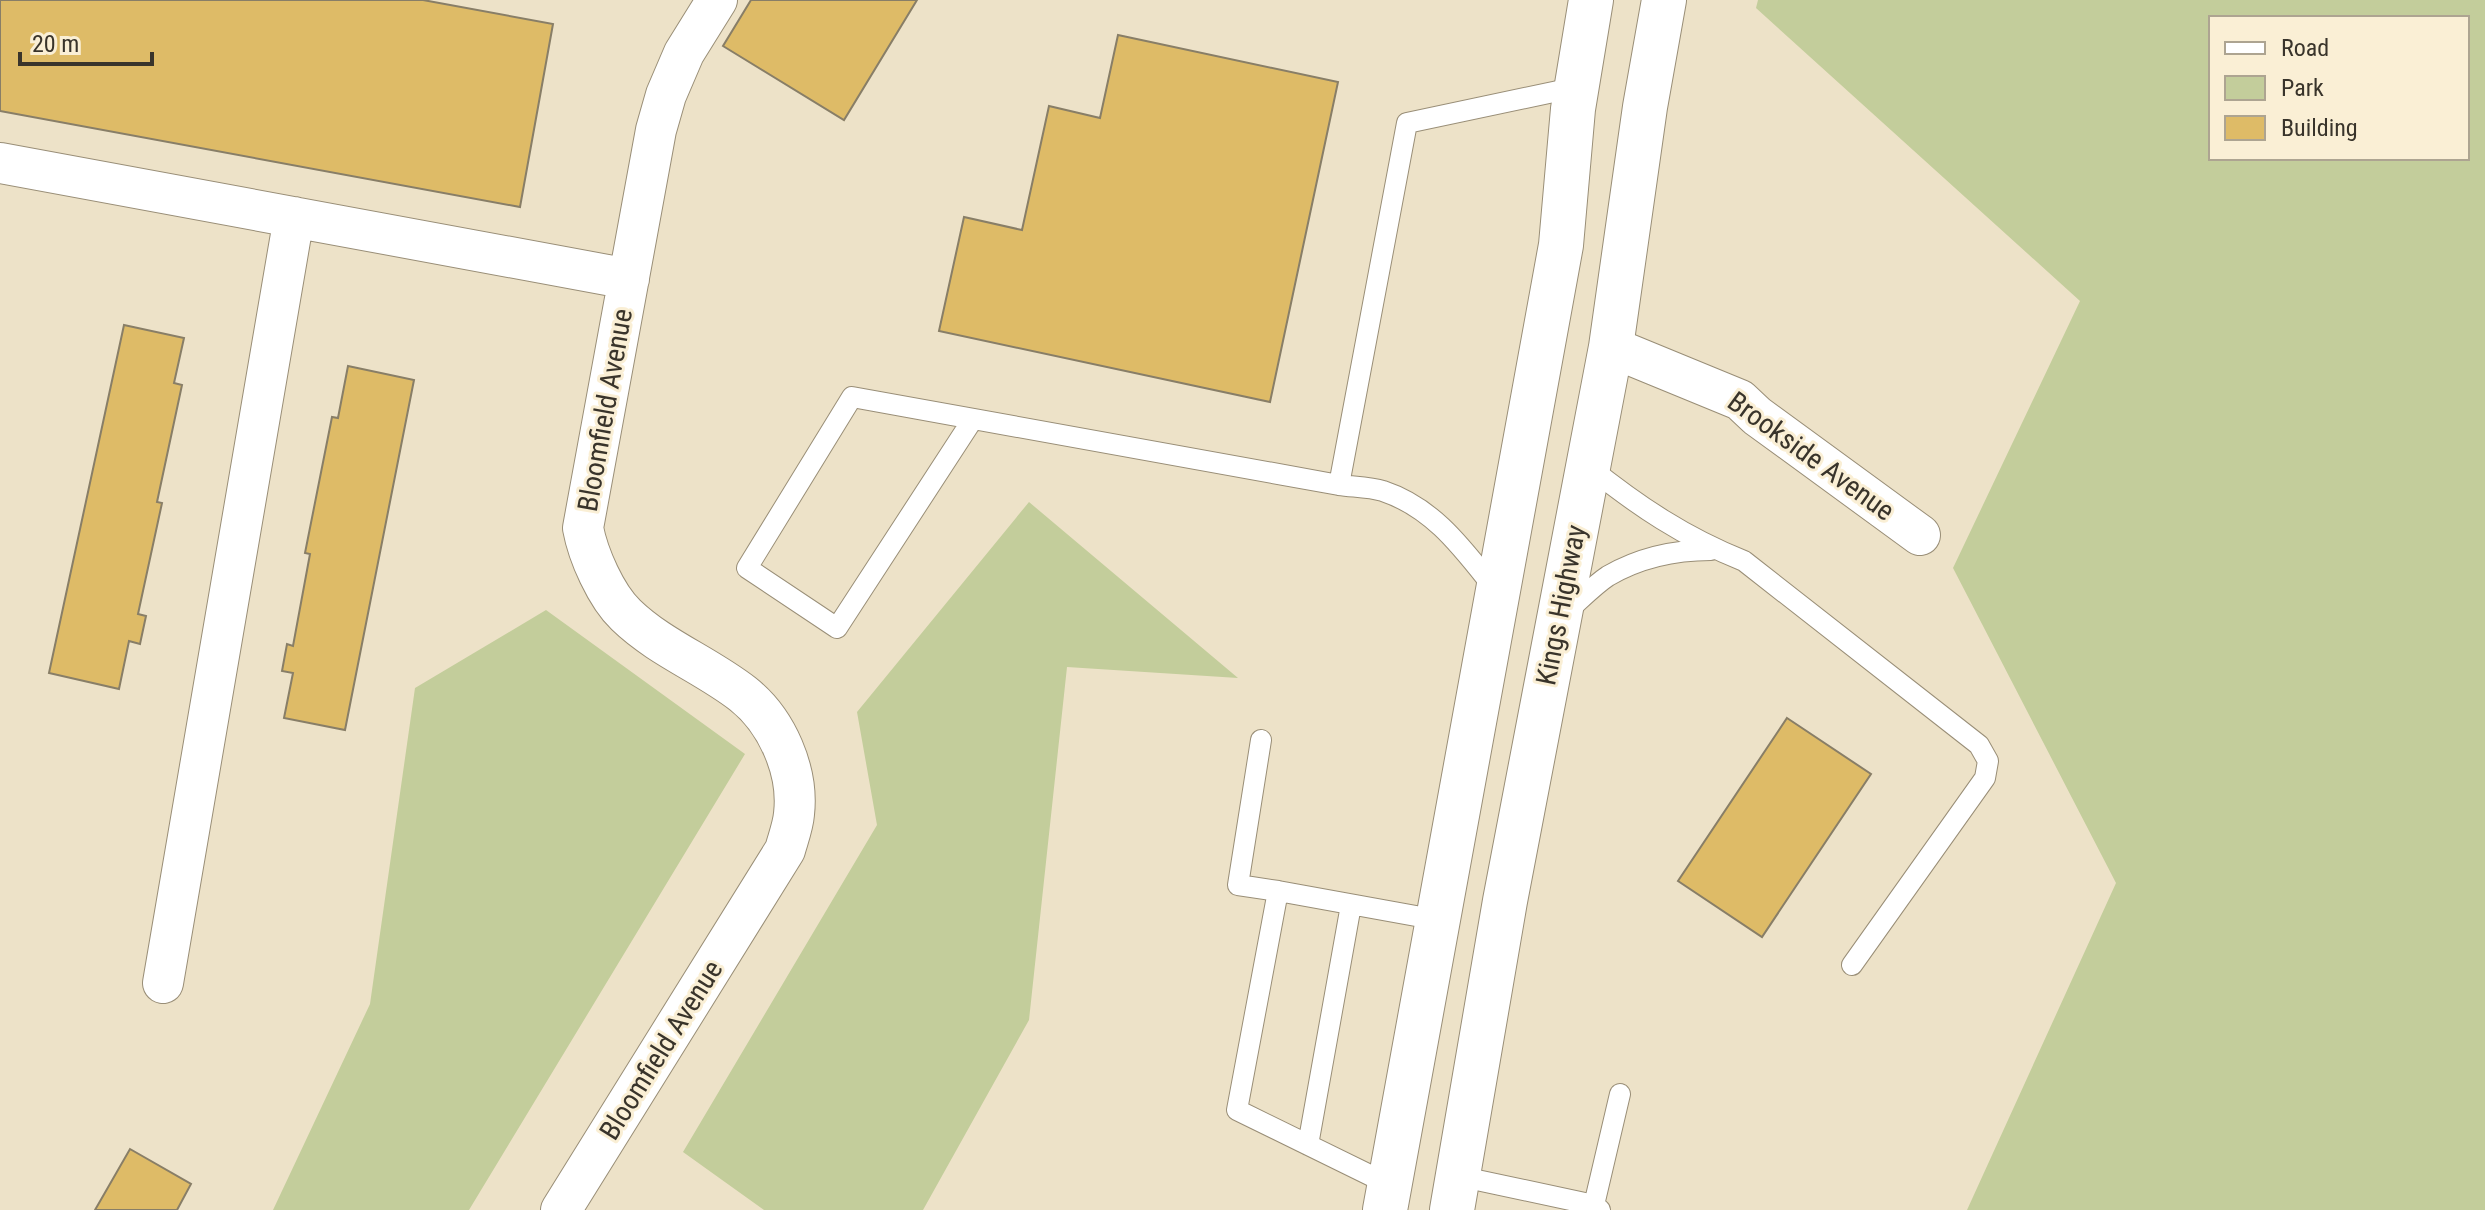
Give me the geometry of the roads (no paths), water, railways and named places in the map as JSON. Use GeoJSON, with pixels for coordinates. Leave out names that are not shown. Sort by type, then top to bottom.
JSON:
{"type":"FeatureCollection","features":[{"type":"Feature","properties":{"kind":"main road"},"geometry":{"type":"LineString","coordinates":[[1388,1198],[1561,245],[1577,87],[1591,0]]}},
{"type":"Feature","properties":{"kind":"main road","name":"Kings Highway"},"geometry":{"type":"LineString","coordinates":[[1455,1193],[1505,901],[1611,347],[1645,107],[1664,0]]}},
{"type":"Feature","properties":{"kind":"street","name":"Bloomfield Avenue"},"geometry":{"type":"LineString","coordinates":[[561,1210],[785,850],[794,815],[793,778],[784,749],[769,723],[745,695],[650,635],[624,614],[587,551],[583,528],[656,130],[666,95],[684,53],[716,0]]}},
{"type":"Feature","properties":{"kind":"street"},"geometry":{"type":"LineString","coordinates":[[0,163],[629,279]]}},
{"type":"Feature","properties":{"kind":"street"},"geometry":{"type":"LineString","coordinates":[[163,983],[294,217]]}},
{"type":"Feature","properties":{"kind":"street","name":"Brookside Avenue"},"geometry":{"type":"LineString","coordinates":[[1611,347],[1740,400],[1757,416],[1920,535]]}},
{"type":"Feature","properties":{"kind":"lane"},"geometry":{"type":"LineString","coordinates":[[1339,485],[1407,123],[1577,87]]}},
{"type":"Feature","properties":{"kind":"lane"},"geometry":{"type":"LineString","coordinates":[[973,419],[837,628],[747,568],[852,397],[1381,490],[1417,505],[1451,534],[1498,593]]}},
{"type":"Feature","properties":{"kind":"lane"},"geometry":{"type":"LineString","coordinates":[[1588,466],[1645,511],[1715,550],[1744,561],[1979,745],[1988,761],[1985,778],[1852,965]]}},
{"type":"Feature","properties":{"kind":"lane"},"geometry":{"type":"LineString","coordinates":[[1559,618],[1607,577],[1646,559],[1686,550],[1715,550]]}},
{"type":"Feature","properties":{"kind":"lane"},"geometry":{"type":"LineString","coordinates":[[1261,740],[1238,885],[1438,920]]}},
{"type":"Feature","properties":{"kind":"lane"},"geometry":{"type":"LineString","coordinates":[[1278,891],[1237,1110],[1308,1145],[1388,1198]]}},
{"type":"Feature","properties":{"kind":"lane"},"geometry":{"type":"LineString","coordinates":[[1308,1145],[1351,905]]}},
{"type":"Feature","properties":{"kind":"lane"},"geometry":{"type":"LineString","coordinates":[[1455,1193],[1596,1208],[1620,1094]]}}]}
